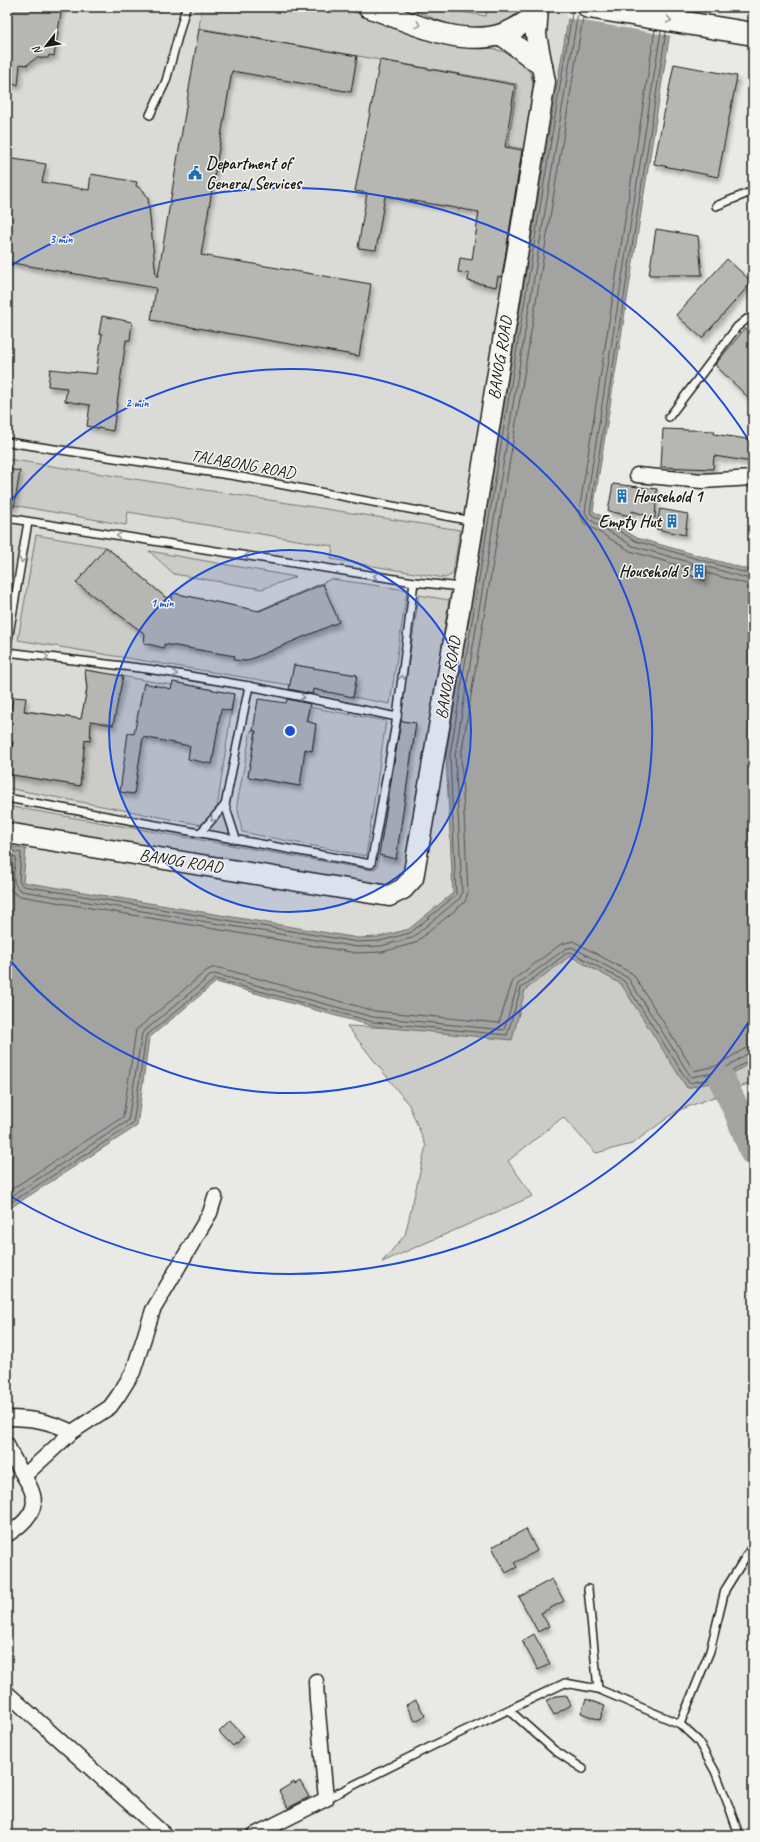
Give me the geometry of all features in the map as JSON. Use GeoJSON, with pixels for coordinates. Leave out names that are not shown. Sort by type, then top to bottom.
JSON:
{"type":"FeatureCollection","features":[{"type":"Feature","properties":{"kind":"highway"},"geometry":{"type":"LineString","coordinates":[[589,7],[753,34]]}},
{"type":"Feature","properties":{"kind":"street"},"geometry":{"type":"LineString","coordinates":[[368,7],[448,36],[483,38],[502,34],[518,27],[537,10]]}},
{"type":"Feature","properties":{"kind":"street","name":"BANOG ROAD"},"geometry":{"type":"LineString","coordinates":[[7,832],[389,896],[403,889],[412,878],[463,588],[545,82],[536,34],[537,10]]}},
{"type":"Feature","properties":{"kind":"street"},"geometry":{"type":"LineString","coordinates":[[502,34],[542,66]]}},
{"type":"Feature","properties":{"kind":"street"},"geometry":{"type":"LineString","coordinates":[[637,475],[702,481],[753,478]]}},
{"type":"Feature","properties":{"kind":"street"},"geometry":{"type":"LineString","coordinates":[[24,1476],[72,1432],[110,1407],[133,1372],[153,1310],[210,1213],[216,1197]]}},
{"type":"Feature","properties":{"kind":"street"},"geometry":{"type":"LineString","coordinates":[[7,1418],[31,1418],[54,1423],[72,1432]]}},
{"type":"Feature","properties":{"kind":"street"},"geometry":{"type":"LineString","coordinates":[[7,1444],[12,1457],[33,1492],[33,1512],[21,1526],[7,1535]]}},
{"type":"Feature","properties":{"kind":"street"},"geometry":{"type":"LineString","coordinates":[[254,1835],[326,1799],[316,1681]]}},
{"type":"Feature","properties":{"kind":"street"},"geometry":{"type":"LineString","coordinates":[[7,1693],[165,1835]]}},
{"type":"Feature","properties":{"kind":"lane"},"geometry":{"type":"LineString","coordinates":[[150,115],[166,81],[186,7]]}},
{"type":"Feature","properties":{"kind":"lane"},"geometry":{"type":"LineString","coordinates":[[716,206],[753,191]]}},
{"type":"Feature","properties":{"kind":"lane"},"geometry":{"type":"LineString","coordinates":[[670,417],[737,327],[747,319],[753,318]]}},
{"type":"Feature","properties":{"kind":"lane","name":"TALABONG ROAD"},"geometry":{"type":"LineString","coordinates":[[7,442],[236,476],[474,521]]}},
{"type":"Feature","properties":{"kind":"lane"},"geometry":{"type":"LineString","coordinates":[[7,518],[414,582],[463,588]]}},
{"type":"Feature","properties":{"kind":"lane"},"geometry":{"type":"LineString","coordinates":[[7,646],[28,522]]}},
{"type":"Feature","properties":{"kind":"lane"},"geometry":{"type":"LineString","coordinates":[[7,798],[371,864],[397,717],[414,582]]}},
{"type":"Feature","properties":{"kind":"lane"},"geometry":{"type":"LineString","coordinates":[[7,652],[148,669],[249,686],[397,717]]}},
{"type":"Feature","properties":{"kind":"lane"},"geometry":{"type":"LineString","coordinates":[[236,839],[225,805],[249,686]]}},
{"type":"Feature","properties":{"kind":"lane"},"geometry":{"type":"LineString","coordinates":[[200,833],[225,805]]}},
{"type":"Feature","properties":{"kind":"lane"},"geometry":{"type":"LineString","coordinates":[[680,1724],[710,1651],[725,1590],[734,1573],[753,1545]]}},
{"type":"Feature","properties":{"kind":"lane"},"geometry":{"type":"LineString","coordinates":[[588,1588],[598,1689]]}},
{"type":"Feature","properties":{"kind":"lane"},"geometry":{"type":"LineString","coordinates":[[326,1799],[564,1683],[598,1689],[680,1724],[698,1741],[714,1772],[730,1809],[739,1835]]}},
{"type":"Feature","properties":{"kind":"lane"},"geometry":{"type":"LineString","coordinates":[[509,1710],[554,1750],[583,1769]]}},
{"type":"Feature","properties":{"kind":"shaded area"},"geometry":{"type":"Polygon","coordinates":[[[7,7],[570,7],[446,755],[453,893],[409,929],[379,937],[358,938],[23,882],[26,849],[7,846],[7,7]]]}},
{"type":"Feature","properties":{"kind":"shaded area"},"geometry":{"type":"Polygon","coordinates":[[[202,7],[339,7],[448,45],[491,48],[504,52],[520,60],[531,74],[533,86],[524,149],[508,146],[517,84],[199,28],[202,7]]]}},
{"type":"Feature","properties":{"kind":"shaded area"},"geometry":{"type":"Polygon","coordinates":[[[407,7],[432,7],[486,16],[488,7],[501,7],[520,10],[506,21],[492,28],[479,30],[465,29],[451,25],[407,7]]]}},
{"type":"Feature","properties":{"kind":"shaded area"},"geometry":{"type":"Polygon","coordinates":[[[7,459],[460,530],[453,574],[445,578],[331,559],[333,546],[128,512],[126,525],[7,504],[7,459]]]}},
{"type":"Feature","properties":{"kind":"shaded area"},"geometry":{"type":"Polygon","coordinates":[[[36,535],[106,547],[171,602],[173,593],[249,609],[248,615],[331,579],[407,590],[390,704],[353,697],[357,675],[294,665],[290,685],[18,640],[36,535]]]}},
{"type":"Feature","properties":{"kind":"shaded area"},"geometry":{"type":"Polygon","coordinates":[[[149,551],[296,577],[262,589],[174,574],[149,551]]]}},
{"type":"Feature","properties":{"kind":"shaded area"},"geometry":{"type":"Polygon","coordinates":[[[419,595],[449,600],[407,872],[394,884],[382,887],[7,826],[7,806],[372,870],[377,867],[379,855],[395,858],[416,724],[400,720],[419,595]]]}},
{"type":"Feature","properties":{"kind":"shaded area"},"geometry":{"type":"Polygon","coordinates":[[[85,670],[172,685],[173,682],[234,694],[217,808],[202,825],[7,788],[7,708],[81,719],[87,689],[85,670]]]}},
{"type":"Feature","properties":{"kind":"shaded area"},"geometry":{"type":"Polygon","coordinates":[[[309,707],[386,721],[366,856],[242,832],[237,804],[251,730],[256,731],[248,777],[299,786],[303,758],[302,749],[312,751],[316,724],[306,721],[309,707]]]}},
{"type":"Feature","properties":{"kind":"shaded area"},"geometry":{"type":"Polygon","coordinates":[[[225,805],[236,839],[200,833],[225,805]]]}},
{"type":"Feature","properties":{"kind":"shaded area"},"geometry":{"type":"Polygon","coordinates":[[[753,883],[753,1082],[677,1111],[632,1144],[596,1153],[563,1117],[508,1161],[533,1196],[382,1262],[405,1235],[426,1146],[409,1105],[347,1026],[494,1032],[545,951],[753,883]]]}},
{"type":"Feature","properties":{"kind":"water"},"geometry":{"type":"Polygon","coordinates":[[[570,7],[674,7],[593,511],[637,538],[753,571],[753,1061],[722,1080],[687,1088],[621,984],[570,956],[525,990],[512,1040],[372,1026],[216,982],[149,1038],[137,1126],[7,1210],[7,846],[26,849],[23,882],[358,938],[379,937],[409,929],[453,893],[446,755],[570,7]]]}},
{"type":"Feature","properties":{"kind":"pier"},"geometry":{"type":"Polygon","coordinates":[[[568,7],[676,7],[672,36],[566,18],[568,7]]]}},
{"type":"Feature","properties":{"kind":"building"},"geometry":{"type":"Polygon","coordinates":[[[7,7],[62,7],[54,56],[49,55],[48,58],[36,58],[27,65],[20,64],[18,85],[7,83],[7,7]]]}},
{"type":"Feature","properties":{"kind":"building","name":"Department of General Services"},"geometry":{"type":"Polygon","coordinates":[[[199,29],[357,56],[351,92],[232,71],[201,255],[371,284],[359,356],[151,320],[156,288],[7,262],[7,158],[46,164],[42,182],[89,190],[91,174],[137,182],[136,186],[143,190],[148,198],[156,276],[158,276],[199,29]]]}},
{"type":"Feature","properties":{"kind":"building"},"geometry":{"type":"Polygon","coordinates":[[[380,60],[515,85],[505,147],[522,150],[502,277],[498,276],[496,287],[468,281],[469,273],[458,272],[460,258],[472,260],[479,212],[385,196],[376,250],[358,248],[367,193],[355,191],[380,60]]]}},
{"type":"Feature","properties":{"kind":"building"},"geometry":{"type":"Polygon","coordinates":[[[674,64],[737,76],[718,177],[654,164],[674,64]]]}},
{"type":"Feature","properties":{"kind":"building"},"geometry":{"type":"Polygon","coordinates":[[[656,229],[698,236],[702,275],[649,275],[656,229]]]}},
{"type":"Feature","properties":{"kind":"building"},"geometry":{"type":"Polygon","coordinates":[[[727,259],[752,282],[702,338],[676,315],[727,259]]]}},
{"type":"Feature","properties":{"kind":"building"},"geometry":{"type":"Polygon","coordinates":[[[102,316],[132,322],[130,340],[126,340],[113,431],[87,426],[90,405],[65,401],[67,388],[48,386],[50,369],[96,374],[102,334],[99,334],[102,316]]]}},
{"type":"Feature","properties":{"kind":"building"},"geometry":{"type":"Polygon","coordinates":[[[745,328],[753,338],[753,402],[715,365],[745,328]]]}},
{"type":"Feature","properties":{"kind":"building"},"geometry":{"type":"Polygon","coordinates":[[[663,429],[715,431],[714,434],[753,440],[753,462],[714,456],[713,469],[661,467],[663,429]]]}},
{"type":"Feature","properties":{"kind":"building"},"geometry":{"type":"Polygon","coordinates":[[[7,469],[20,471],[14,507],[7,506],[7,469]]]}},
{"type":"Feature","properties":{"kind":"building"},"geometry":{"type":"Polygon","coordinates":[[[613,484],[657,489],[655,518],[632,511],[631,516],[608,511],[613,484]]]}},
{"type":"Feature","properties":{"kind":"building","name":"Empty Hut"},"geometry":{"type":"Polygon","coordinates":[[[660,509],[688,514],[685,535],[656,529],[660,509]]]}},
{"type":"Feature","properties":{"kind":"building"},"geometry":{"type":"Polygon","coordinates":[[[106,547],[171,602],[173,593],[259,611],[323,584],[339,622],[246,661],[234,660],[235,656],[164,644],[164,648],[144,643],[145,634],[76,583],[106,547]]]}},
{"type":"Feature","properties":{"kind":"building","name":"Household 5"},"geometry":{"type":"Polygon","coordinates":[[[693,563],[707,567],[705,581],[690,575],[693,563]]]}},
{"type":"Feature","properties":{"kind":"building"},"geometry":{"type":"Polygon","coordinates":[[[294,665],[357,675],[353,697],[313,689],[312,694],[289,689],[294,665]]]}},
{"type":"Feature","properties":{"kind":"building"},"geometry":{"type":"Polygon","coordinates":[[[85,670],[123,676],[113,725],[91,721],[90,741],[85,740],[80,786],[7,774],[13,742],[7,741],[7,708],[11,709],[13,697],[26,698],[24,711],[81,719],[87,689],[85,670]]]}},
{"type":"Feature","properties":{"kind":"building"},"geometry":{"type":"Polygon","coordinates":[[[173,682],[234,694],[231,711],[221,709],[212,764],[188,759],[190,746],[143,737],[134,794],[120,792],[128,733],[134,734],[144,683],[171,689],[173,682]]]}},
{"type":"Feature","properties":{"kind":"building"},"geometry":{"type":"Polygon","coordinates":[[[258,699],[286,703],[287,699],[310,704],[306,721],[316,724],[312,751],[305,749],[300,786],[248,777],[256,731],[253,731],[258,699]]]}},
{"type":"Feature","properties":{"kind":"building"},"geometry":{"type":"Polygon","coordinates":[[[401,721],[416,723],[396,859],[379,855],[401,721]]]}},
{"type":"Feature","properties":{"kind":"building"},"geometry":{"type":"Polygon","coordinates":[[[526,1529],[537,1551],[514,1563],[517,1567],[506,1573],[492,1547],[526,1529]]]}},
{"type":"Feature","properties":{"kind":"building"},"geometry":{"type":"Polygon","coordinates":[[[552,1579],[564,1601],[541,1613],[549,1626],[538,1632],[519,1597],[552,1579]]]}},
{"type":"Feature","properties":{"kind":"building"},"geometry":{"type":"Polygon","coordinates":[[[534,1634],[550,1664],[538,1670],[522,1641],[534,1634]]]}},
{"type":"Feature","properties":{"kind":"building"},"geometry":{"type":"Polygon","coordinates":[[[566,1695],[571,1705],[554,1715],[546,1701],[556,1696],[566,1695]]]}},
{"type":"Feature","properties":{"kind":"building"},"geometry":{"type":"Polygon","coordinates":[[[586,1699],[605,1706],[600,1720],[581,1713],[586,1699]]]}},
{"type":"Feature","properties":{"kind":"building"},"geometry":{"type":"Polygon","coordinates":[[[416,1700],[425,1716],[415,1721],[406,1705],[416,1700]]]}},
{"type":"Feature","properties":{"kind":"building"},"geometry":{"type":"Polygon","coordinates":[[[230,1721],[244,1736],[233,1746],[219,1732],[230,1721]]]}},
{"type":"Feature","properties":{"kind":"building"},"geometry":{"type":"Polygon","coordinates":[[[300,1781],[309,1797],[288,1808],[279,1791],[294,1782],[295,1784],[300,1781]]]}},
{"type":"Feature","properties":{"kind":"waterway"},"geometry":{"type":"LineString","coordinates":[[722,1080],[737,1111],[753,1152]]}},
{"type":"Feature","properties":{"kind":"place","name":"Department of General Services"},"geometry":{"type":"Point","coordinates":[195,173]}},
{"type":"Feature","properties":{"kind":"place","name":"Household 1"},"geometry":{"type":"Point","coordinates":[622,496]}},
{"type":"Feature","properties":{"kind":"place","name":"Empty Hut"},"geometry":{"type":"Point","coordinates":[672,521]}},
{"type":"Feature","properties":{"kind":"place","name":"Household 5"},"geometry":{"type":"Point","coordinates":[699,571]}}]}
